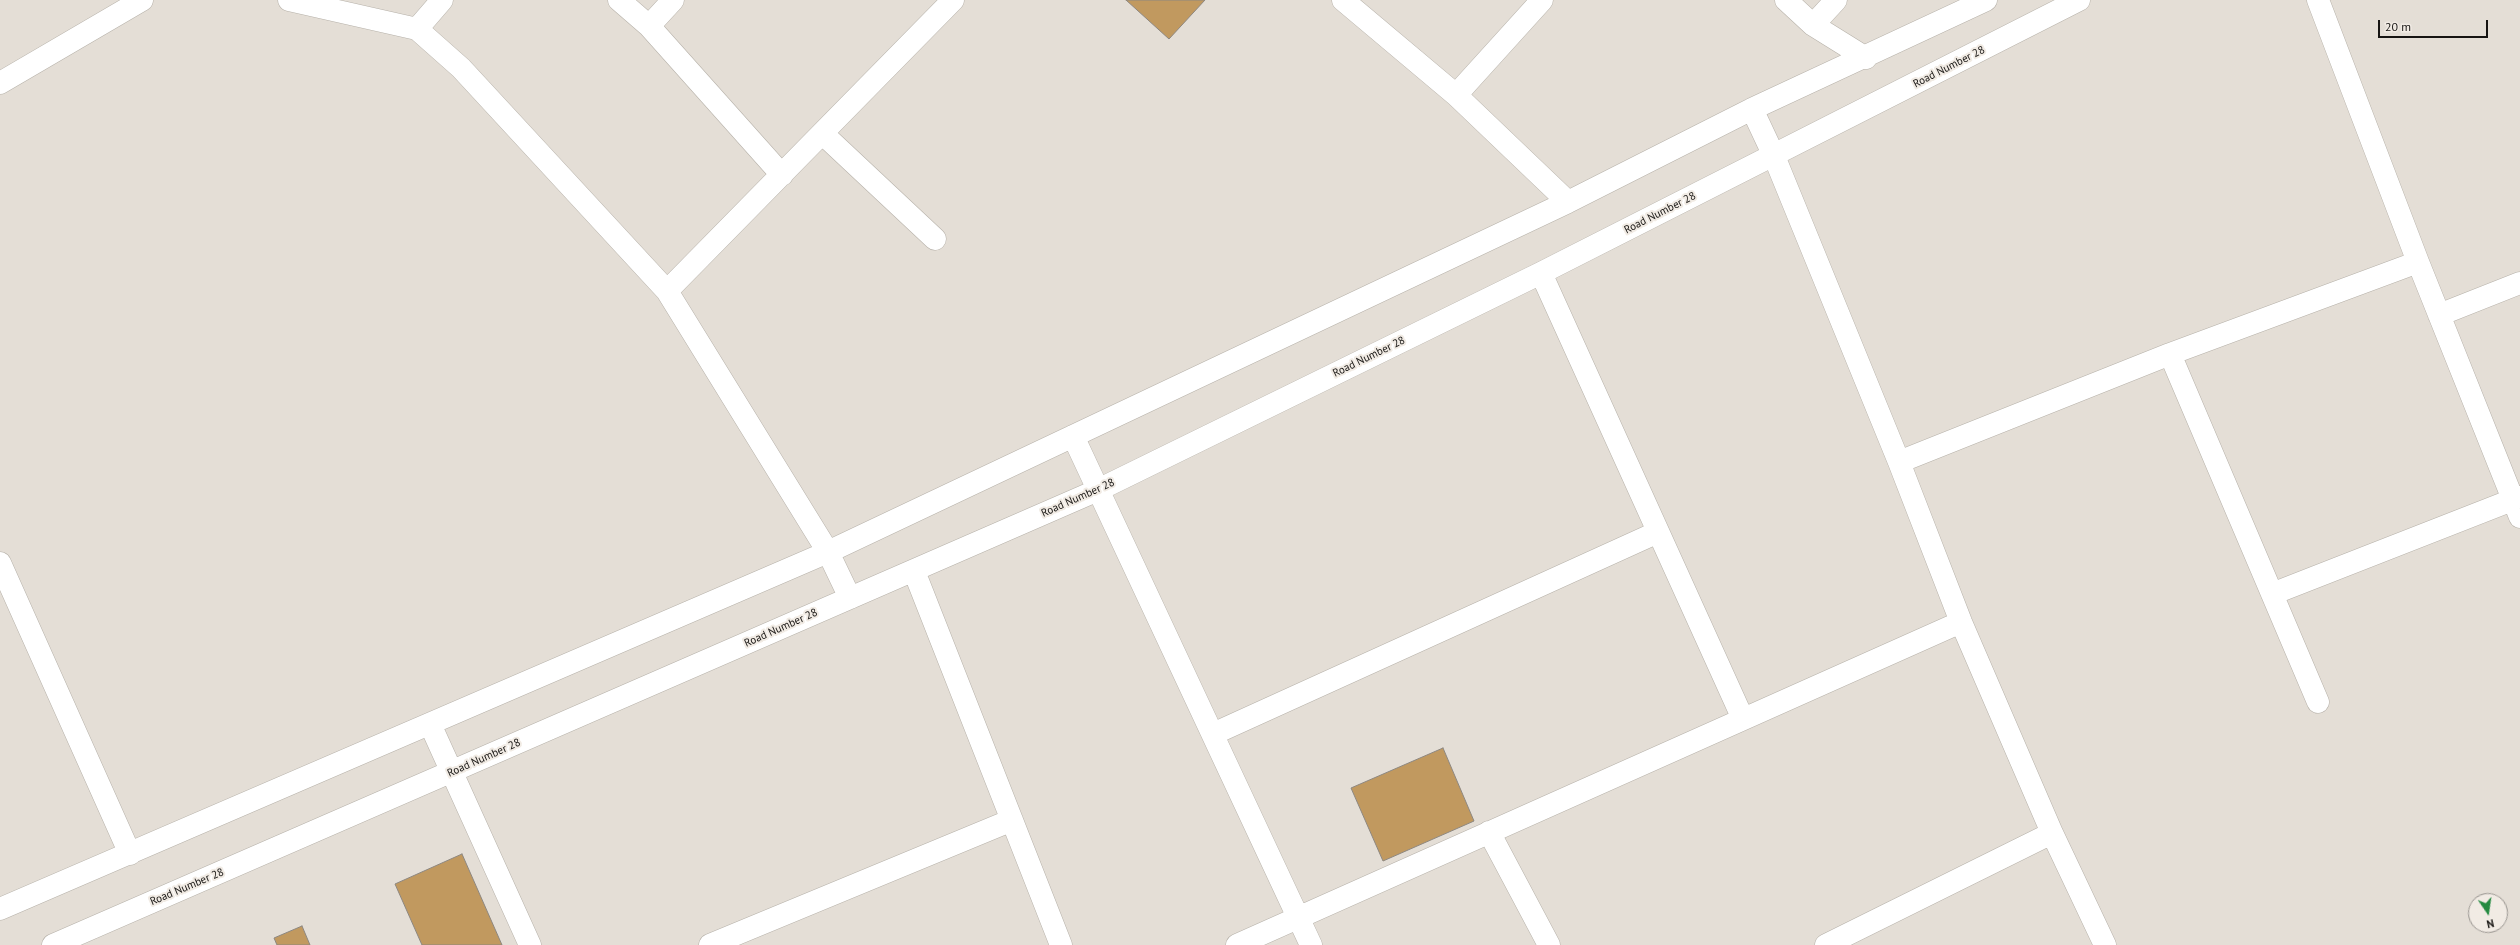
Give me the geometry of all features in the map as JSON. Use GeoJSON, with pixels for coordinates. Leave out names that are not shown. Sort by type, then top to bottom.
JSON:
{"type":"FeatureCollection","features":[{"type":"Feature","properties":{"kind":"street"},"geometry":{"type":"LineString","coordinates":[[0,83],[142,0]]}},
{"type":"Feature","properties":{"kind":"street"},"geometry":{"type":"LineString","coordinates":[[289,0],[417,29],[461,68],[667,291],[828,552],[850,598]]}},
{"type":"Feature","properties":{"kind":"street"},"geometry":{"type":"LineString","coordinates":[[417,29],[442,0]]}},
{"type":"Feature","properties":{"kind":"street"},"geometry":{"type":"LineString","coordinates":[[619,0],[649,26],[782,175]]}},
{"type":"Feature","properties":{"kind":"street"},"geometry":{"type":"LineString","coordinates":[[649,26],[673,0]]}},
{"type":"Feature","properties":{"kind":"street"},"geometry":{"type":"LineString","coordinates":[[667,291],[823,134],[953,0]]}},
{"type":"Feature","properties":{"kind":"street"},"geometry":{"type":"LineString","coordinates":[[1343,0],[1456,95],[1568,202]]}},
{"type":"Feature","properties":{"kind":"street"},"geometry":{"type":"LineString","coordinates":[[1456,95],[1542,0]]}},
{"type":"Feature","properties":{"kind":"street"},"geometry":{"type":"LineString","coordinates":[[1786,0],[1813,26],[1866,58]]}},
{"type":"Feature","properties":{"kind":"street"},"geometry":{"type":"LineString","coordinates":[[1813,26],[1836,0]]}},
{"type":"Feature","properties":{"kind":"street"},"geometry":{"type":"LineString","coordinates":[[0,909],[828,552],[1568,202],[1752,110],[1866,58],[1986,0]]}},
{"type":"Feature","properties":{"kind":"street","name":"Road Number 28"},"geometry":{"type":"LineString","coordinates":[[53,945],[1098,490],[1541,273],[2079,0]]}},
{"type":"Feature","properties":{"kind":"street"},"geometry":{"type":"LineString","coordinates":[[2272,594],[2518,504],[2439,315],[2318,0]]}},
{"type":"Feature","properties":{"kind":"street"},"geometry":{"type":"LineString","coordinates":[[1752,110],[1774,156],[1899,462],[1961,622],[2052,833],[2105,945]]}},
{"type":"Feature","properties":{"kind":"street"},"geometry":{"type":"LineString","coordinates":[[823,134],[935,239]]}},
{"type":"Feature","properties":{"kind":"street"},"geometry":{"type":"LineString","coordinates":[[1899,462],[2170,354],[2418,262]]}},
{"type":"Feature","properties":{"kind":"street"},"geometry":{"type":"LineString","coordinates":[[1541,273],[1743,719]]}},
{"type":"Feature","properties":{"kind":"street"},"geometry":{"type":"LineString","coordinates":[[2439,315],[2520,283]]}},
{"type":"Feature","properties":{"kind":"street"},"geometry":{"type":"LineString","coordinates":[[2170,354],[2318,702]]}},
{"type":"Feature","properties":{"kind":"street"},"geometry":{"type":"LineString","coordinates":[[1073,436],[1299,916],[1311,945]]}},
{"type":"Feature","properties":{"kind":"street"},"geometry":{"type":"LineString","coordinates":[[1213,734],[1658,532]]}},
{"type":"Feature","properties":{"kind":"street"},"geometry":{"type":"LineString","coordinates":[[0,563],[130,854]]}},
{"type":"Feature","properties":{"kind":"street"},"geometry":{"type":"LineString","coordinates":[[914,571],[1061,945]]}},
{"type":"Feature","properties":{"kind":"street"},"geometry":{"type":"LineString","coordinates":[[1237,945],[1299,916],[1961,622]]}},
{"type":"Feature","properties":{"kind":"street"},"geometry":{"type":"LineString","coordinates":[[430,724],[530,945]]}},
{"type":"Feature","properties":{"kind":"street"},"geometry":{"type":"LineString","coordinates":[[710,945],[1012,820]]}},
{"type":"Feature","properties":{"kind":"street"},"geometry":{"type":"LineString","coordinates":[[1489,832],[1549,945]]}},
{"type":"Feature","properties":{"kind":"street"},"geometry":{"type":"LineString","coordinates":[[1826,945],[2052,833]]}},
{"type":"Feature","properties":{"kind":"building"},"geometry":{"type":"Polygon","coordinates":[[[1126,0],[1205,0],[1169,39],[1126,0]]]}},
{"type":"Feature","properties":{"kind":"building"},"geometry":{"type":"Polygon","coordinates":[[[1443,748],[1474,821],[1383,861],[1351,788],[1443,748]]]}},
{"type":"Feature","properties":{"kind":"building"},"geometry":{"type":"Polygon","coordinates":[[[462,854],[502,945],[422,945],[395,884],[462,854]]]}},
{"type":"Feature","properties":{"kind":"building"},"geometry":{"type":"Polygon","coordinates":[[[302,926],[310,945],[277,945],[274,938],[302,926]]]}}]}
